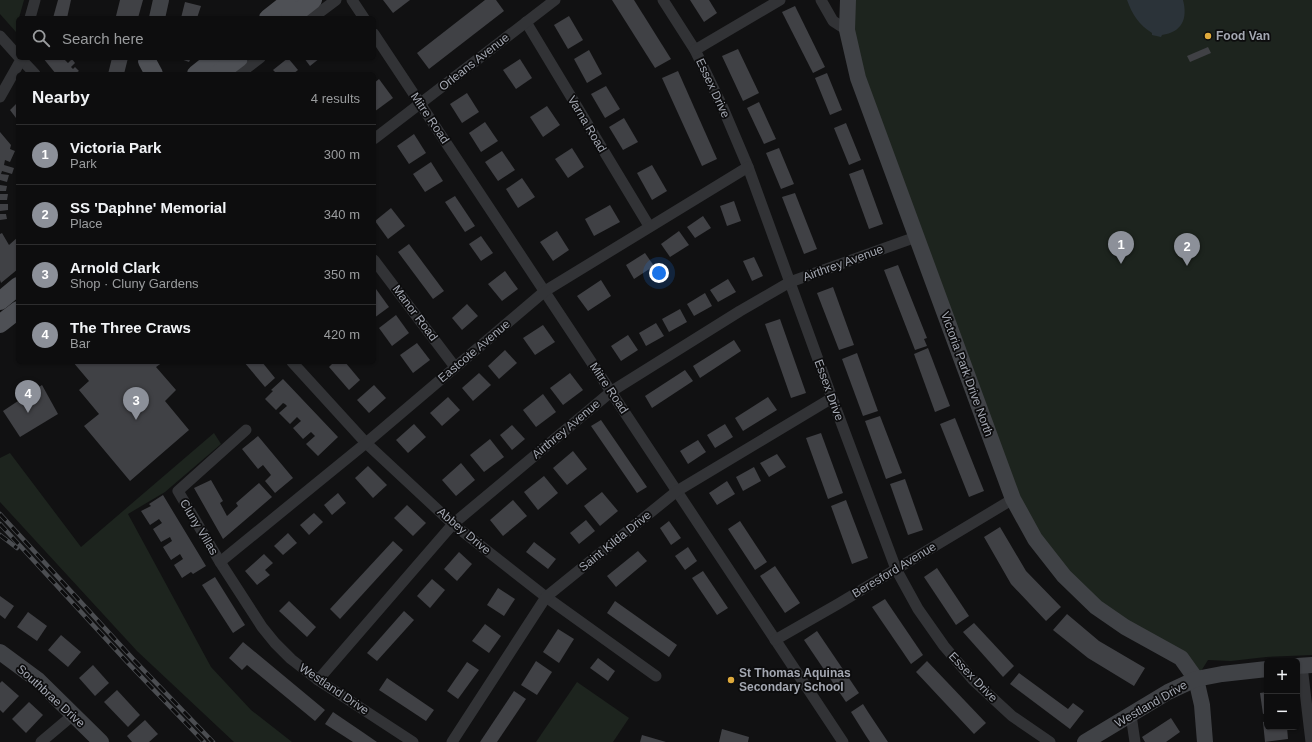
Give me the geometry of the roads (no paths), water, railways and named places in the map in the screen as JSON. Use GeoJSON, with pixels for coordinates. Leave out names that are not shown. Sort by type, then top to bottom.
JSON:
{"type":"FeatureCollection","features":[{"type":"Feature","properties":{"kind":"main road"},"geometry":{"type":"LineString","coordinates":[[271,16],[291,0]]}},
{"type":"Feature","properties":{"kind":"main road"},"geometry":{"type":"LineString","coordinates":[[293,16],[314,0]]}},
{"type":"Feature","properties":{"kind":"main road"},"geometry":{"type":"LineString","coordinates":[[198,72],[214,60]]}},
{"type":"Feature","properties":{"kind":"main road"},"geometry":{"type":"LineString","coordinates":[[221,72],[236,60]]}},
{"type":"Feature","properties":{"kind":"main road"},"geometry":{"type":"LineString","coordinates":[[0,301],[16,288]]}},
{"type":"Feature","properties":{"kind":"main road"},"geometry":{"type":"LineString","coordinates":[[0,324],[16,312]]}},
{"type":"Feature","properties":{"kind":"street"},"geometry":{"type":"LineString","coordinates":[[31,16],[35,0]]}},
{"type":"Feature","properties":{"kind":"street"},"geometry":{"type":"LineString","coordinates":[[157,16],[161,0]]}},
{"type":"Feature","properties":{"kind":"street"},"geometry":{"type":"LineString","coordinates":[[315,16],[336,0]]}},
{"type":"Feature","properties":{"kind":"street"},"geometry":{"type":"LineString","coordinates":[[352,0],[363,16]]}},
{"type":"Feature","properties":{"kind":"street","name":"Orleans Avenue"},"geometry":{"type":"LineString","coordinates":[[376,137],[555,0]]}},
{"type":"Feature","properties":{"kind":"street","name":"Essex Drive"},"geometry":{"type":"LineString","coordinates":[[663,0],[695,50],[723,108],[748,167],[896,568],[918,609],[944,646],[973,680],[1012,716],[1050,742]]}},
{"type":"Feature","properties":{"kind":"street"},"geometry":{"type":"LineString","coordinates":[[695,50],[780,0]]}},
{"type":"Feature","properties":{"kind":"street"},"geometry":{"type":"LineString","coordinates":[[821,0],[833,21],[848,30]]}},
{"type":"Feature","properties":{"kind":"street","name":"Victoria Park Drive North"},"geometry":{"type":"LineString","coordinates":[[848,0],[848,30],[858,78],[1013,499],[1035,540],[1064,576],[1096,607],[1119,623],[1181,658],[1196,679]]}},
{"type":"Feature","properties":{"kind":"street","name":"Varna Road"},"geometry":{"type":"LineString","coordinates":[[526,22],[649,226]]}},
{"type":"Feature","properties":{"kind":"street"},"geometry":{"type":"LineString","coordinates":[[0,36],[16,54]]}},
{"type":"Feature","properties":{"kind":"street","name":"Mitre Road"},"geometry":{"type":"LineString","coordinates":[[376,37],[843,742]]}},
{"type":"Feature","properties":{"kind":"street"},"geometry":{"type":"LineString","coordinates":[[0,97],[19,60]]}},
{"type":"Feature","properties":{"kind":"street"},"geometry":{"type":"LineString","coordinates":[[22,60],[33,72]]}},
{"type":"Feature","properties":{"kind":"street"},"geometry":{"type":"LineString","coordinates":[[242,72],[257,60]]}},
{"type":"Feature","properties":{"kind":"street","name":"Eastcote Avenue"},"geometry":{"type":"LineString","coordinates":[[220,562],[366,443],[545,291],[649,226],[748,167]]}},
{"type":"Feature","properties":{"kind":"street","name":"Airthrey Avenue"},"geometry":{"type":"LineString","coordinates":[[318,680],[453,524],[612,392],[790,282],[916,237]]}},
{"type":"Feature","properties":{"kind":"street","name":"Manor Road"},"geometry":{"type":"LineString","coordinates":[[376,263],[455,366]]}},
{"type":"Feature","properties":{"kind":"street","name":"Abbey Drive"},"geometry":{"type":"LineString","coordinates":[[294,364],[366,443],[453,524],[546,597],[656,676]]}},
{"type":"Feature","properties":{"kind":"street","name":"Saint Kilda Drive"},"geometry":{"type":"LineString","coordinates":[[452,742],[546,597],[677,491],[832,398]]}},
{"type":"Feature","properties":{"kind":"street","name":"Cluny Villas"},"geometry":{"type":"LineString","coordinates":[[246,430],[178,491],[220,562],[262,626]]}},
{"type":"Feature","properties":{"kind":"street","name":"Beresford Avenue"},"geometry":{"type":"LineString","coordinates":[[775,640],[1013,499]]}},
{"type":"Feature","properties":{"kind":"street","name":"Westland Drive"},"geometry":{"type":"LineString","coordinates":[[262,626],[275,643],[291,659],[318,680],[413,742]]}},
{"type":"Feature","properties":{"kind":"street","name":"Southbrae Drive"},"geometry":{"type":"LineString","coordinates":[[0,652],[38,680],[100,742]]}},
{"type":"Feature","properties":{"kind":"street"},"geometry":{"type":"LineString","coordinates":[[1304,666],[1311,742]]}},
{"type":"Feature","properties":{"kind":"street","name":"Westland Drive"},"geometry":{"type":"LineString","coordinates":[[1085,742],[1168,692],[1196,679],[1222,674],[1264,669]]}},
{"type":"Feature","properties":{"kind":"street"},"geometry":{"type":"LineString","coordinates":[[1196,679],[1202,705],[1205,742]]}},
{"type":"Feature","properties":{"kind":"street"},"geometry":{"type":"LineString","coordinates":[[41,742],[74,715]]}},
{"type":"Feature","properties":{"kind":"street"},"geometry":{"type":"LineString","coordinates":[[1131,715],[1135,742]]}},
{"type":"Feature","properties":{"kind":"railway"},"geometry":{"type":"LineString","coordinates":[[0,514],[134,660],[213,742]]}},
{"type":"Feature","properties":{"kind":"railway"},"geometry":{"type":"LineString","coordinates":[[0,524],[128,663],[204,742]]}},
{"type":"Feature","properties":{"kind":"railway"},"geometry":{"type":"LineString","coordinates":[[0,535],[17,548]]}},
{"type":"Feature","properties":{"kind":"place","name":"Food Van"},"geometry":{"type":"Point","coordinates":[1208,36]}},
{"type":"Feature","properties":{"kind":"place","name":"Victoria Park"},"geometry":{"type":"Point","coordinates":[1121,264]}},
{"type":"Feature","properties":{"kind":"place","name":"SS 'Daphne' Memorial"},"geometry":{"type":"Point","coordinates":[1187,266]}},
{"type":"Feature","properties":{"kind":"place","name":"The Three Craws"},"geometry":{"type":"Point","coordinates":[28,413]}},
{"type":"Feature","properties":{"kind":"place","name":"Arnold Clark"},"geometry":{"type":"Point","coordinates":[136,420]}},
{"type":"Feature","properties":{"kind":"place","name":"St Thomas Aquinas Secondary School"},"geometry":{"type":"Point","coordinates":[731,680]}}]}
